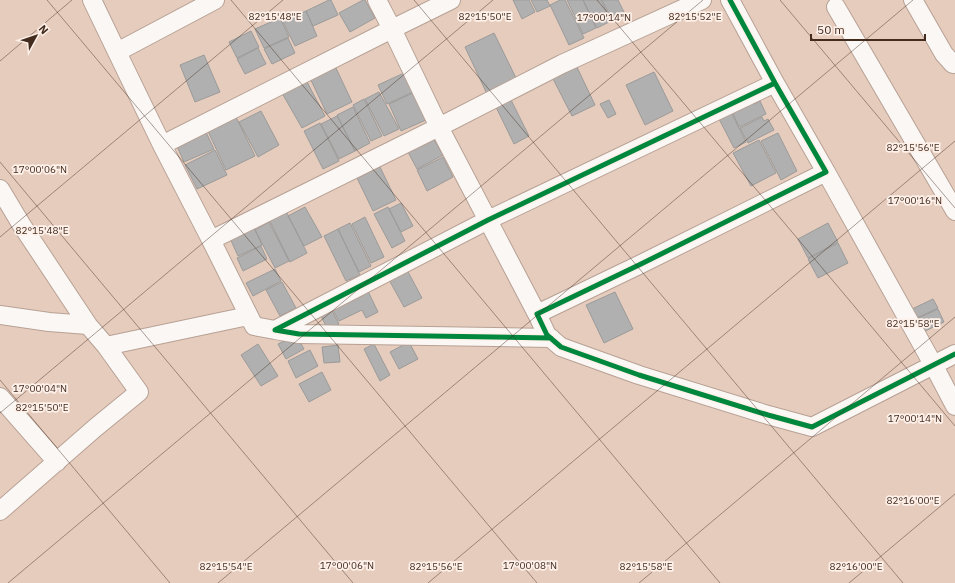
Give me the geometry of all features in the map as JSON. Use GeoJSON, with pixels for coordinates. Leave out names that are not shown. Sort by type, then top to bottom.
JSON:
{"type":"FeatureCollection","features":[{"type":"Feature","properties":{"kind":"street"},"geometry":{"type":"LineString","coordinates":[[92,0],[162,145],[254,326],[300,334],[551,338]]}},
{"type":"Feature","properties":{"kind":"street"},"geometry":{"type":"LineString","coordinates":[[117,52],[215,0]]}},
{"type":"Feature","properties":{"kind":"street"},"geometry":{"type":"LineString","coordinates":[[377,0],[440,127],[547,335],[561,347],[639,375],[812,427],[955,354]]}},
{"type":"Feature","properties":{"kind":"street"},"geometry":{"type":"LineString","coordinates":[[162,145],[451,0]]}},
{"type":"Feature","properties":{"kind":"street"},"geometry":{"type":"LineString","coordinates":[[211,240],[440,127],[562,64],[702,0]]}},
{"type":"Feature","properties":{"kind":"street"},"geometry":{"type":"LineString","coordinates":[[730,0],[955,406]]}},
{"type":"Feature","properties":{"kind":"street"},"geometry":{"type":"LineString","coordinates":[[912,0],[944,54],[953,64],[955,62]]}},
{"type":"Feature","properties":{"kind":"street"},"geometry":{"type":"LineString","coordinates":[[840,2],[955,211]]}},
{"type":"Feature","properties":{"kind":"street"},"geometry":{"type":"LineString","coordinates":[[275,330],[488,220],[775,83]]}},
{"type":"Feature","properties":{"kind":"street"},"geometry":{"type":"LineString","coordinates":[[537,314],[826,172]]}},
{"type":"Feature","properties":{"kind":"street"},"geometry":{"type":"LineString","coordinates":[[0,189],[21,224],[88,325],[106,346],[139,392],[0,510]]}},
{"type":"Feature","properties":{"kind":"street"},"geometry":{"type":"LineString","coordinates":[[0,315],[49,322],[88,325]]}},
{"type":"Feature","properties":{"kind":"street"},"geometry":{"type":"LineString","coordinates":[[106,346],[248,316]]}},
{"type":"Feature","properties":{"kind":"street"},"geometry":{"type":"LineString","coordinates":[[0,397],[56,462]]}},
{"type":"Feature","properties":{"kind":"building"},"geometry":{"type":"Polygon","coordinates":[[[331,0],[338,15],[313,26],[306,11],[331,0]]]}},
{"type":"Feature","properties":{"kind":"building"},"geometry":{"type":"Polygon","coordinates":[[[365,0],[375,18],[350,32],[339,13],[365,0]]]}},
{"type":"Feature","properties":{"kind":"building"},"geometry":{"type":"Polygon","coordinates":[[[513,0],[529,0],[535,12],[522,19],[513,0]]]}},
{"type":"Feature","properties":{"kind":"building"},"geometry":{"type":"Polygon","coordinates":[[[531,0],[547,0],[550,6],[537,12],[531,0]]]}},
{"type":"Feature","properties":{"kind":"building"},"geometry":{"type":"Polygon","coordinates":[[[560,0],[565,0],[584,38],[569,45],[550,5],[560,0]]]}},
{"type":"Feature","properties":{"kind":"building"},"geometry":{"type":"Polygon","coordinates":[[[567,0],[583,0],[596,28],[583,34],[567,0]]]}},
{"type":"Feature","properties":{"kind":"building"},"geometry":{"type":"Polygon","coordinates":[[[583,0],[601,0],[611,21],[597,28],[583,0]]]}},
{"type":"Feature","properties":{"kind":"building"},"geometry":{"type":"Polygon","coordinates":[[[602,0],[618,0],[625,14],[612,20],[602,0]]]}},
{"type":"Feature","properties":{"kind":"building"},"geometry":{"type":"Polygon","coordinates":[[[306,11],[317,36],[295,46],[283,22],[306,11]]]}},
{"type":"Feature","properties":{"kind":"building"},"geometry":{"type":"Polygon","coordinates":[[[280,18],[289,37],[264,48],[255,29],[280,18]]]}},
{"type":"Feature","properties":{"kind":"building"},"geometry":{"type":"Polygon","coordinates":[[[251,31],[259,47],[237,58],[229,42],[251,31]]]}},
{"type":"Feature","properties":{"kind":"building"},"geometry":{"type":"Polygon","coordinates":[[[494,33],[517,80],[487,94],[465,47],[494,33]]]}},
{"type":"Feature","properties":{"kind":"building"},"geometry":{"type":"Polygon","coordinates":[[[288,38],[295,53],[272,64],[264,49],[288,38]]]}},
{"type":"Feature","properties":{"kind":"building"},"geometry":{"type":"Polygon","coordinates":[[[258,48],[266,64],[245,74],[237,59],[258,48]]]}},
{"type":"Feature","properties":{"kind":"building"},"geometry":{"type":"Polygon","coordinates":[[[204,55],[220,92],[195,102],[180,65],[204,55]]]}},
{"type":"Feature","properties":{"kind":"building"},"geometry":{"type":"Polygon","coordinates":[[[575,63],[595,105],[572,116],[551,75],[575,63]]]}},
{"type":"Feature","properties":{"kind":"building"},"geometry":{"type":"Polygon","coordinates":[[[334,64],[352,102],[327,114],[309,76],[334,64]]]}},
{"type":"Feature","properties":{"kind":"building"},"geometry":{"type":"Polygon","coordinates":[[[654,72],[673,111],[645,125],[626,85],[654,72]]]}},
{"type":"Feature","properties":{"kind":"building"},"geometry":{"type":"Polygon","coordinates":[[[404,73],[413,92],[387,104],[378,85],[404,73]]]}},
{"type":"Feature","properties":{"kind":"building"},"geometry":{"type":"Polygon","coordinates":[[[306,80],[325,116],[302,128],[282,93],[306,80]]]}},
{"type":"Feature","properties":{"kind":"building"},"geometry":{"type":"Polygon","coordinates":[[[379,92],[399,129],[384,136],[365,99],[379,92]]]}},
{"type":"Feature","properties":{"kind":"building"},"geometry":{"type":"Polygon","coordinates":[[[413,93],[426,120],[401,131],[389,104],[413,93]]]}},
{"type":"Feature","properties":{"kind":"building"},"geometry":{"type":"Polygon","coordinates":[[[751,97],[754,104],[760,101],[766,114],[739,127],[730,107],[751,97]]]}},
{"type":"Feature","properties":{"kind":"building"},"geometry":{"type":"Polygon","coordinates":[[[510,98],[529,136],[514,144],[495,105],[510,98]]]}},
{"type":"Feature","properties":{"kind":"building"},"geometry":{"type":"Polygon","coordinates":[[[364,99],[382,136],[371,141],[353,105],[364,99]]]}},
{"type":"Feature","properties":{"kind":"building"},"geometry":{"type":"Polygon","coordinates":[[[609,100],[616,114],[608,118],[600,104],[609,100]]]}},
{"type":"Feature","properties":{"kind":"building"},"geometry":{"type":"Polygon","coordinates":[[[353,107],[370,143],[355,151],[337,115],[353,107]]]}},
{"type":"Feature","properties":{"kind":"building"},"geometry":{"type":"Polygon","coordinates":[[[729,108],[746,142],[734,148],[718,117],[729,108]]]}},
{"type":"Feature","properties":{"kind":"building"},"geometry":{"type":"Polygon","coordinates":[[[261,111],[279,145],[258,157],[239,122],[261,111]]]}},
{"type":"Feature","properties":{"kind":"building"},"geometry":{"type":"Polygon","coordinates":[[[234,113],[255,156],[226,170],[206,127],[234,113]]]}},
{"type":"Feature","properties":{"kind":"building"},"geometry":{"type":"Polygon","coordinates":[[[337,116],[355,151],[339,159],[321,124],[337,116]]]}},
{"type":"Feature","properties":{"kind":"building"},"geometry":{"type":"Polygon","coordinates":[[[762,117],[764,121],[768,119],[774,130],[748,143],[740,128],[762,117]]]}},
{"type":"Feature","properties":{"kind":"building"},"geometry":{"type":"Polygon","coordinates":[[[320,123],[339,161],[323,169],[304,131],[320,123]]]}},
{"type":"Feature","properties":{"kind":"building"},"geometry":{"type":"Polygon","coordinates":[[[204,128],[214,149],[184,162],[175,142],[204,128]]]}},
{"type":"Feature","properties":{"kind":"building"},"geometry":{"type":"Polygon","coordinates":[[[778,133],[797,171],[781,180],[761,141],[778,133]]]}},
{"type":"Feature","properties":{"kind":"building"},"geometry":{"type":"Polygon","coordinates":[[[433,138],[443,155],[417,169],[408,152],[433,138]]]}},
{"type":"Feature","properties":{"kind":"building"},"geometry":{"type":"Polygon","coordinates":[[[759,140],[776,173],[751,186],[733,153],[759,140]]]}},
{"type":"Feature","properties":{"kind":"building"},"geometry":{"type":"Polygon","coordinates":[[[215,150],[227,175],[197,189],[185,165],[215,150]]]}},
{"type":"Feature","properties":{"kind":"building"},"geometry":{"type":"Polygon","coordinates":[[[443,157],[453,177],[427,191],[417,170],[443,157]]]}},
{"type":"Feature","properties":{"kind":"building"},"geometry":{"type":"Polygon","coordinates":[[[380,167],[396,200],[373,211],[357,178],[380,167]]]}},
{"type":"Feature","properties":{"kind":"building"},"geometry":{"type":"Polygon","coordinates":[[[401,203],[413,226],[401,232],[389,209],[401,203]]]}},
{"type":"Feature","properties":{"kind":"building"},"geometry":{"type":"Polygon","coordinates":[[[284,207],[307,253],[290,262],[267,215],[284,207]]]}},
{"type":"Feature","properties":{"kind":"building"},"geometry":{"type":"Polygon","coordinates":[[[305,207],[322,237],[304,246],[288,216],[305,207]]]}},
{"type":"Feature","properties":{"kind":"building"},"geometry":{"type":"Polygon","coordinates":[[[388,207],[405,241],[392,248],[374,214],[388,207]]]}},
{"type":"Feature","properties":{"kind":"building"},"geometry":{"type":"Polygon","coordinates":[[[365,217],[384,257],[371,263],[352,224],[365,217]]]}},
{"type":"Feature","properties":{"kind":"building"},"geometry":{"type":"Polygon","coordinates":[[[269,222],[289,261],[275,268],[255,230],[269,222]]]}},
{"type":"Feature","properties":{"kind":"building"},"geometry":{"type":"Polygon","coordinates":[[[252,223],[262,245],[238,256],[228,234],[252,223]]]}},
{"type":"Feature","properties":{"kind":"building"},"geometry":{"type":"Polygon","coordinates":[[[350,223],[371,266],[359,272],[338,229],[350,223]]]}},
{"type":"Feature","properties":{"kind":"building"},"geometry":{"type":"Polygon","coordinates":[[[828,223],[838,242],[808,258],[798,239],[828,223]]]}},
{"type":"Feature","properties":{"kind":"building"},"geometry":{"type":"Polygon","coordinates":[[[338,229],[360,275],[346,281],[324,236],[338,229]]]}},
{"type":"Feature","properties":{"kind":"building"},"geometry":{"type":"Polygon","coordinates":[[[838,243],[848,263],[818,278],[808,259],[838,243]]]}},
{"type":"Feature","properties":{"kind":"building"},"geometry":{"type":"Polygon","coordinates":[[[261,246],[267,259],[243,271],[237,258],[261,246]]]}},
{"type":"Feature","properties":{"kind":"building"},"geometry":{"type":"Polygon","coordinates":[[[406,268],[422,298],[404,307],[388,278],[406,268]]]}},
{"type":"Feature","properties":{"kind":"building"},"geometry":{"type":"Polygon","coordinates":[[[275,269],[281,281],[253,296],[246,283],[275,269]]]}},
{"type":"Feature","properties":{"kind":"building"},"geometry":{"type":"Polygon","coordinates":[[[282,282],[296,308],[280,316],[266,290],[282,282]]]}},
{"type":"Feature","properties":{"kind":"building"},"geometry":{"type":"Polygon","coordinates":[[[365,285],[378,312],[366,318],[362,310],[339,321],[329,303],[365,285]]]}},
{"type":"Feature","properties":{"kind":"building"},"geometry":{"type":"Polygon","coordinates":[[[615,292],[633,329],[604,343],[586,305],[615,292]]]}},
{"type":"Feature","properties":{"kind":"building"},"geometry":{"type":"Polygon","coordinates":[[[933,299],[938,308],[915,319],[910,310],[933,299]]]}},
{"type":"Feature","properties":{"kind":"building"},"geometry":{"type":"Polygon","coordinates":[[[329,305],[339,324],[328,330],[318,310],[329,305]]]}},
{"type":"Feature","properties":{"kind":"building"},"geometry":{"type":"Polygon","coordinates":[[[938,309],[944,322],[921,333],[914,320],[938,309]]]}},
{"type":"Feature","properties":{"kind":"building"},"geometry":{"type":"Polygon","coordinates":[[[296,335],[304,349],[286,359],[278,344],[296,335]]]}},
{"type":"Feature","properties":{"kind":"building"},"geometry":{"type":"Polygon","coordinates":[[[409,342],[418,359],[399,369],[390,352],[409,342]]]}},
{"type":"Feature","properties":{"kind":"building"},"geometry":{"type":"Polygon","coordinates":[[[258,344],[278,376],[261,386],[241,355],[258,344]]]}},
{"type":"Feature","properties":{"kind":"building"},"geometry":{"type":"Polygon","coordinates":[[[374,344],[390,375],[380,381],[364,349],[374,344]]]}},
{"type":"Feature","properties":{"kind":"building"},"geometry":{"type":"Polygon","coordinates":[[[338,345],[340,362],[324,363],[322,347],[338,345]]]}},
{"type":"Feature","properties":{"kind":"building"},"geometry":{"type":"Polygon","coordinates":[[[310,350],[318,366],[296,378],[288,361],[310,350]]]}},
{"type":"Feature","properties":{"kind":"building"},"geometry":{"type":"Polygon","coordinates":[[[322,372],[331,390],[309,402],[299,384],[322,372]]]}},
{"type":"Feature","properties":{"kind":"cycle path"},"geometry":{"type":"LineString","coordinates":[[730,0],[826,172],[537,314],[547,335],[561,347],[639,375],[812,427],[955,354]]}},
{"type":"Feature","properties":{"kind":"cycle path"},"geometry":{"type":"LineString","coordinates":[[551,338],[299,334],[275,330],[488,220],[775,83]]}}]}
